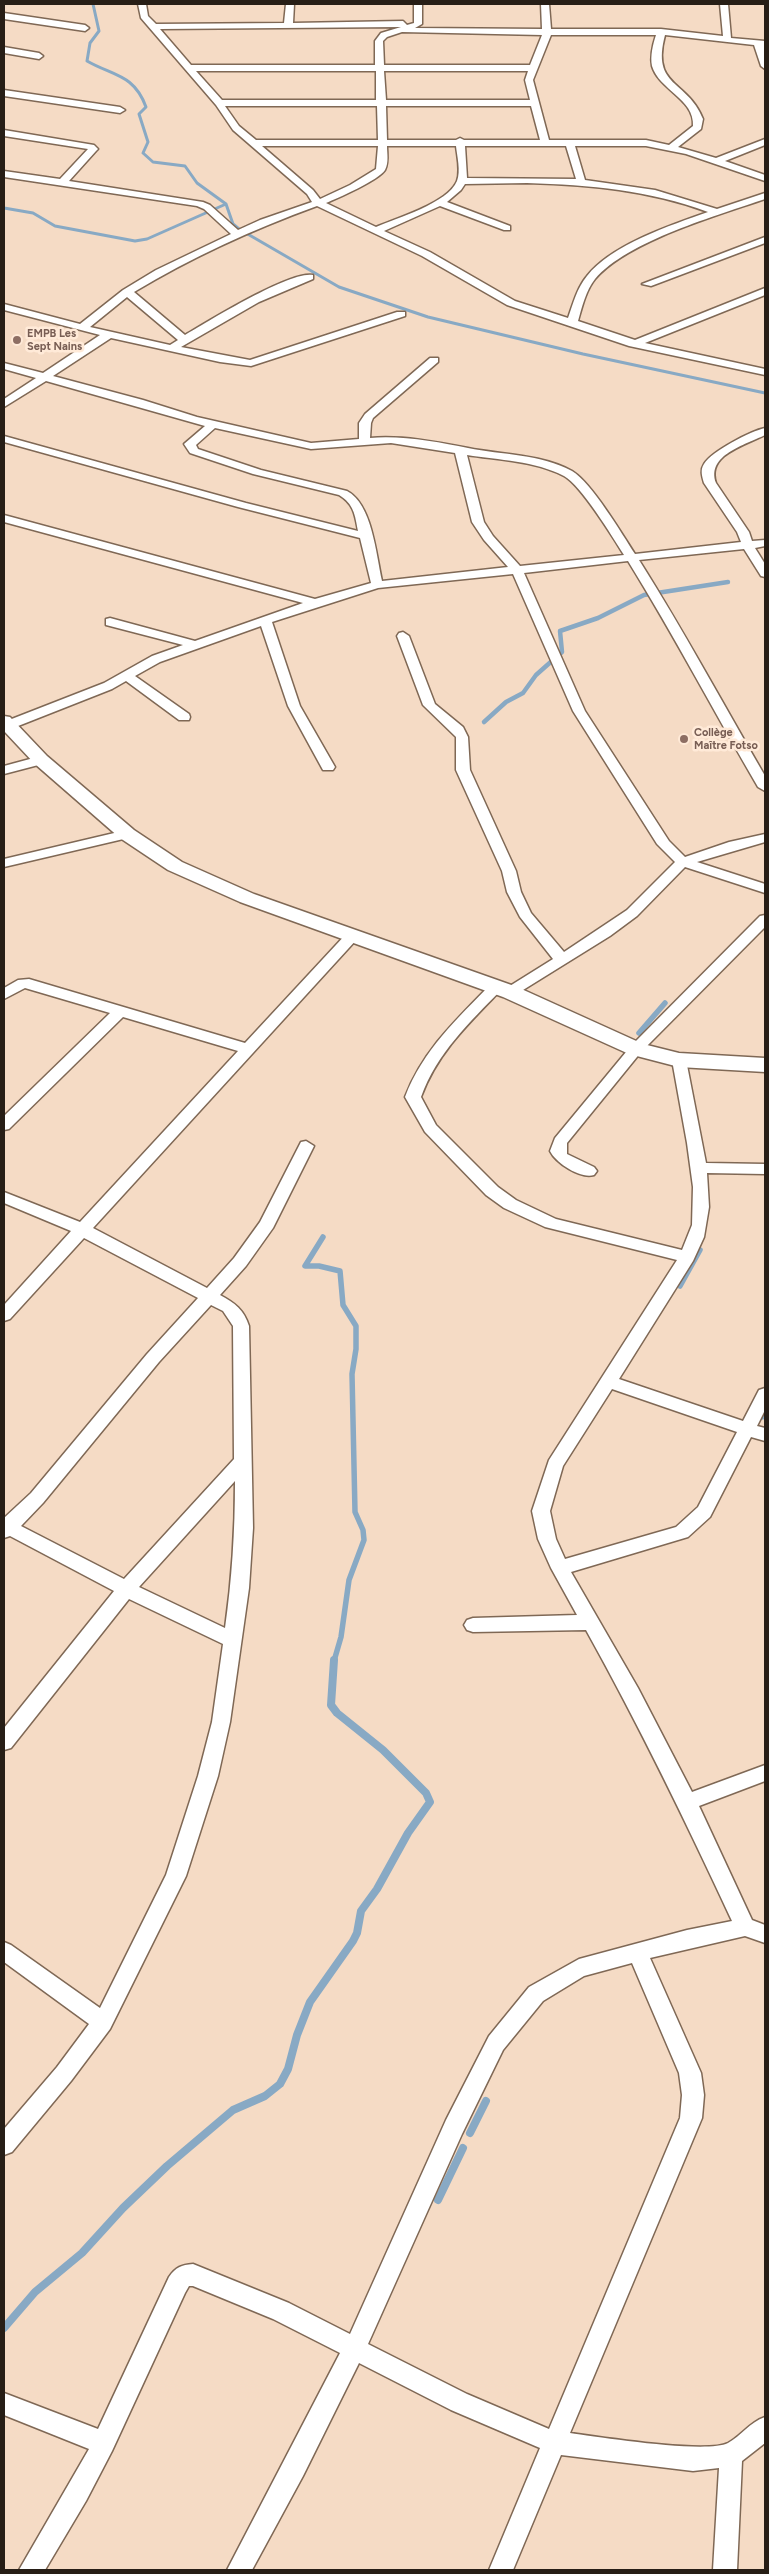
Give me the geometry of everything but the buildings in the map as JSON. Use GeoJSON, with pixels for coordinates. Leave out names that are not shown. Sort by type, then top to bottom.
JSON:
{"type":"FeatureCollection","features":[{"type":"Feature","properties":{"kind":"main road"},"geometry":{"type":"LineString","coordinates":[[6,723],[41,760],[126,834],[175,866],[248,898],[503,989],[636,1049],[679,1060],[765,1065]]}},
{"type":"Feature","properties":{"kind":"street"},"geometry":{"type":"LineString","coordinates":[[142,4],[144,16],[219,103],[236,128],[310,192],[318,203],[426,254],[511,303],[633,344],[765,372]]}},
{"type":"Feature","properties":{"kind":"street"},"geometry":{"type":"LineString","coordinates":[[288,25],[290,4]]}},
{"type":"Feature","properties":{"kind":"street"},"geometry":{"type":"LineString","coordinates":[[418,4],[418,24]]}},
{"type":"Feature","properties":{"kind":"street"},"geometry":{"type":"LineString","coordinates":[[545,4],[547,33],[529,80],[533,103],[545,142]]}},
{"type":"Feature","properties":{"kind":"street"},"geometry":{"type":"LineString","coordinates":[[724,4],[726,38]]}},
{"type":"Feature","properties":{"kind":"street"},"geometry":{"type":"LineString","coordinates":[[4,16],[86,28]]}},
{"type":"Feature","properties":{"kind":"street"},"geometry":{"type":"LineString","coordinates":[[153,27],[418,24]]}},
{"type":"Feature","properties":{"kind":"street"},"geometry":{"type":"LineString","coordinates":[[82,328],[127,292],[160,272],[262,222],[318,203],[353,187],[380,170],[383,160],[379,41],[384,35],[418,24]]}},
{"type":"Feature","properties":{"kind":"street"},"geometry":{"type":"LineString","coordinates":[[397,30],[547,33],[661,32],[726,38],[762,44],[765,66]]}},
{"type":"Feature","properties":{"kind":"street"},"geometry":{"type":"LineString","coordinates":[[661,32],[656,56],[657,70],[684,97],[698,117],[699,122],[698,126],[672,147]]}},
{"type":"Feature","properties":{"kind":"street"},"geometry":{"type":"LineString","coordinates":[[4,50],[39,56]]}},
{"type":"Feature","properties":{"kind":"street"},"geometry":{"type":"LineString","coordinates":[[188,68],[532,68]]}},
{"type":"Feature","properties":{"kind":"street"},"geometry":{"type":"LineString","coordinates":[[4,93],[120,110]]}},
{"type":"Feature","properties":{"kind":"street"},"geometry":{"type":"LineString","coordinates":[[219,103],[533,103]]}},
{"type":"Feature","properties":{"kind":"street"},"geometry":{"type":"LineString","coordinates":[[4,133],[91,147],[93,149],[62,183]]}},
{"type":"Feature","properties":{"kind":"street"},"geometry":{"type":"LineString","coordinates":[[377,230],[439,202],[454,192],[462,181],[460,142]]}},
{"type":"Feature","properties":{"kind":"street"},"geometry":{"type":"LineString","coordinates":[[569,142],[581,181]]}},
{"type":"Feature","properties":{"kind":"street"},"geometry":{"type":"LineString","coordinates":[[718,161],[765,142]]}},
{"type":"Feature","properties":{"kind":"street"},"geometry":{"type":"LineString","coordinates":[[253,143],[646,143],[672,147],[765,178]]}},
{"type":"Feature","properties":{"kind":"street"},"geometry":{"type":"LineString","coordinates":[[4,174],[200,204],[207,207],[237,234]]}},
{"type":"Feature","properties":{"kind":"street"},"geometry":{"type":"LineString","coordinates":[[462,181],[581,181],[668,194],[717,212]]}},
{"type":"Feature","properties":{"kind":"street"},"geometry":{"type":"LineString","coordinates":[[572,322],[584,288],[594,275],[612,260],[649,240],[717,212],[765,196]]}},
{"type":"Feature","properties":{"kind":"street"},"geometry":{"type":"LineString","coordinates":[[439,202],[507,228]]}},
{"type":"Feature","properties":{"kind":"street"},"geometry":{"type":"LineString","coordinates":[[647,284],[765,240]]}},
{"type":"Feature","properties":{"kind":"street"},"geometry":{"type":"LineString","coordinates":[[172,348],[229,312],[277,288],[309,277]]}},
{"type":"Feature","properties":{"kind":"street"},"geometry":{"type":"LineString","coordinates":[[633,344],[765,291]]}},
{"type":"Feature","properties":{"kind":"street"},"geometry":{"type":"LineString","coordinates":[[127,292],[185,340]]}},
{"type":"Feature","properties":{"kind":"street"},"geometry":{"type":"LineString","coordinates":[[4,306],[82,328],[243,363],[259,362],[401,314]]}},
{"type":"Feature","properties":{"kind":"street"},"geometry":{"type":"LineString","coordinates":[[10,378],[44,376],[109,334]]}},
{"type":"Feature","properties":{"kind":"street"},"geometry":{"type":"LineString","coordinates":[[364,442],[365,423],[369,416],[434,360]]}},
{"type":"Feature","properties":{"kind":"street"},"geometry":{"type":"LineString","coordinates":[[10,378],[44,376],[212,425],[311,446],[328,448],[391,440],[531,461],[569,474],[584,490],[671,620],[708,690],[765,787]]}},
{"type":"Feature","properties":{"kind":"street"},"geometry":{"type":"LineString","coordinates":[[4,404],[10,378]]}},
{"type":"Feature","properties":{"kind":"street"},"geometry":{"type":"LineString","coordinates":[[212,425],[190,444],[194,451],[257,472],[343,493],[352,498],[359,509],[377,585]]}},
{"type":"Feature","properties":{"kind":"street"},"geometry":{"type":"LineString","coordinates":[[765,431],[718,454],[709,465],[707,474],[710,483],[743,532],[748,545],[765,572]]}},
{"type":"Feature","properties":{"kind":"street"},"geometry":{"type":"LineString","coordinates":[[4,439],[242,505],[365,536]]}},
{"type":"Feature","properties":{"kind":"street"},"geometry":{"type":"LineString","coordinates":[[460,449],[478,522],[488,538],[517,570],[579,711],[664,844],[683,862],[765,889]]}},
{"type":"Feature","properties":{"kind":"street"},"geometry":{"type":"LineString","coordinates":[[4,518],[315,604]]}},
{"type":"Feature","properties":{"kind":"street"},"geometry":{"type":"LineString","coordinates":[[6,723],[128,677],[156,659],[315,604],[377,585],[765,543]]}},
{"type":"Feature","properties":{"kind":"street"},"geometry":{"type":"LineString","coordinates":[[266,621],[294,706],[328,767]]}},
{"type":"Feature","properties":{"kind":"street"},"geometry":{"type":"LineString","coordinates":[[110,622],[196,645]]}},
{"type":"Feature","properties":{"kind":"street"},"geometry":{"type":"LineString","coordinates":[[403,636],[429,705],[439,716],[458,730],[462,737],[463,770],[509,870],[514,892],[525,914],[562,960]]}},
{"type":"Feature","properties":{"kind":"street"},"geometry":{"type":"LineString","coordinates":[[128,677],[184,717]]}},
{"type":"Feature","properties":{"kind":"street"},"geometry":{"type":"LineString","coordinates":[[4,770],[41,760]]}},
{"type":"Feature","properties":{"kind":"street"},"geometry":{"type":"LineString","coordinates":[[4,863],[126,834]]}},
{"type":"Feature","properties":{"kind":"street"},"geometry":{"type":"LineString","coordinates":[[687,1257],[551,1223],[510,1204],[492,1191],[430,1128],[413,1097],[419,1077],[431,1056],[503,989],[562,960],[632,913],[683,862],[734,845],[765,838]]}},
{"type":"Feature","properties":{"kind":"street"},"geometry":{"type":"LineString","coordinates":[[589,1171],[561,1157],[558,1151],[560,1142],[636,1049],[765,919]]}},
{"type":"Feature","properties":{"kind":"street"},"geometry":{"type":"LineString","coordinates":[[4,1315],[353,935]]}},
{"type":"Feature","properties":{"kind":"street"},"geometry":{"type":"LineString","coordinates":[[4,994],[22,983],[29,984],[249,1049]]}},
{"type":"Feature","properties":{"kind":"street"},"geometry":{"type":"LineString","coordinates":[[4,1125],[119,1012]]}},
{"type":"Feature","properties":{"kind":"street"},"geometry":{"type":"LineString","coordinates":[[239,2570],[295,2468],[354,2350],[450,2136],[496,2043],[536,1994],[580,1968],[686,1939],[755,1931],[591,1622],[560,1568],[547,1539],[541,1511],[556,1465],[607,1381],[687,1257],[700,1226],[701,1205],[697,1168],[679,1060]]}},
{"type":"Feature","properties":{"kind":"street"},"geometry":{"type":"LineString","coordinates":[[232,1640],[5,1528],[37,1498],[208,1296],[240,1262],[267,1224],[306,1146]]}},
{"type":"Feature","properties":{"kind":"street"},"geometry":{"type":"LineString","coordinates":[[697,1168],[765,1169]]}},
{"type":"Feature","properties":{"kind":"street"},"geometry":{"type":"LineString","coordinates":[[4,1198],[83,1230],[208,1296],[229,1308],[238,1316],[241,1326],[243,1538],[240,1588],[217,1740],[208,1776],[176,1876],[102,2022],[64,2074],[4,2145]]}},
{"type":"Feature","properties":{"kind":"street"},"geometry":{"type":"LineString","coordinates":[[607,1381],[765,1435]]}},
{"type":"Feature","properties":{"kind":"street"},"geometry":{"type":"LineString","coordinates":[[560,1568],[682,1532],[695,1522],[704,1512],[765,1394]]}},
{"type":"Feature","properties":{"kind":"street"},"geometry":{"type":"LineString","coordinates":[[4,1742],[126,1589],[241,1463]]}},
{"type":"Feature","properties":{"kind":"street"},"geometry":{"type":"LineString","coordinates":[[473,1625],[591,1622]]}},
{"type":"Feature","properties":{"kind":"street"},"geometry":{"type":"LineString","coordinates":[[687,1802],[765,1773]]}},
{"type":"Feature","properties":{"kind":"street"},"geometry":{"type":"LineString","coordinates":[[4,1951],[102,2022]]}},
{"type":"Feature","properties":{"kind":"street"},"geometry":{"type":"LineString","coordinates":[[501,2570],[691,2118],[693,2095],[690,2073],[638,1953]]}},
{"type":"Feature","properties":{"kind":"street"},"geometry":{"type":"LineString","coordinates":[[31,2570],[78,2493],[104,2443],[176,2285],[184,2276],[193,2274],[280,2311],[459,2402],[555,2443],[693,2459],[731,2455],[765,2428]]}},
{"type":"Feature","properties":{"kind":"street"},"geometry":{"type":"LineString","coordinates":[[4,2404],[104,2443]]}},
{"type":"Feature","properties":{"kind":"street"},"geometry":{"type":"LineString","coordinates":[[725,2570],[731,2455]]}},
{"type":"Feature","properties":{"kind":"waterway"},"geometry":{"type":"LineString","coordinates":[[93,4],[99,31],[90,43],[87,61],[122,77],[141,96],[146,107],[139,114],[148,142],[143,153],[153,162],[185,166],[197,183],[226,204]]}},
{"type":"Feature","properties":{"kind":"waterway"},"geometry":{"type":"LineString","coordinates":[[4,208],[33,213],[55,226],[135,241],[147,239],[226,204]]}},
{"type":"Feature","properties":{"kind":"waterway"},"geometry":{"type":"LineString","coordinates":[[226,204],[233,224],[239,229],[339,287],[428,317],[583,354],[765,393]]}},
{"type":"Feature","properties":{"kind":"waterway"},"geometry":{"type":"LineString","coordinates":[[484,722],[506,702],[523,693],[536,675],[562,652],[560,631],[598,618],[644,595],[728,582]]}},
{"type":"Feature","properties":{"kind":"waterway"},"geometry":{"type":"LineString","coordinates":[[639,1033],[665,1003]]}},
{"type":"Feature","properties":{"kind":"waterway"},"geometry":{"type":"LineString","coordinates":[[323,1237],[305,1266],[319,1266],[340,1271],[343,1305],[356,1326],[356,1349],[352,1374],[355,1512],[363,1530],[364,1540],[349,1580],[341,1637],[334,1661]]}},
{"type":"Feature","properties":{"kind":"waterway"},"geometry":{"type":"LineString","coordinates":[[680,1286],[700,1250]]}},
{"type":"Feature","properties":{"kind":"waterway"},"geometry":{"type":"LineString","coordinates":[[762,1417],[765,1411]]}},
{"type":"Feature","properties":{"kind":"waterway"},"geometry":{"type":"LineString","coordinates":[[4,2328],[35,2292],[82,2253],[123,2208],[167,2166],[233,2110],[265,2096],[280,2084],[288,2069],[297,2035],[310,2002],[353,1941],[357,1933],[361,1911],[377,1889],[408,1833],[430,1802],[426,1793],[383,1750],[337,1713],[331,1705],[334,1660]]}},
{"type":"Feature","properties":{"kind":"waterway"},"geometry":{"type":"LineString","coordinates":[[470,2133],[486,2101]]}},
{"type":"Feature","properties":{"kind":"waterway"},"geometry":{"type":"LineString","coordinates":[[438,2200],[463,2148]]}},
{"type":"Feature","properties":{"kind":"place","name":"EMPB Les Sept Nains"},"geometry":{"type":"Point","coordinates":[17,340]}},
{"type":"Feature","properties":{"kind":"place","name":"Collège Maître Fotso"},"geometry":{"type":"Point","coordinates":[684,739]}}]}
